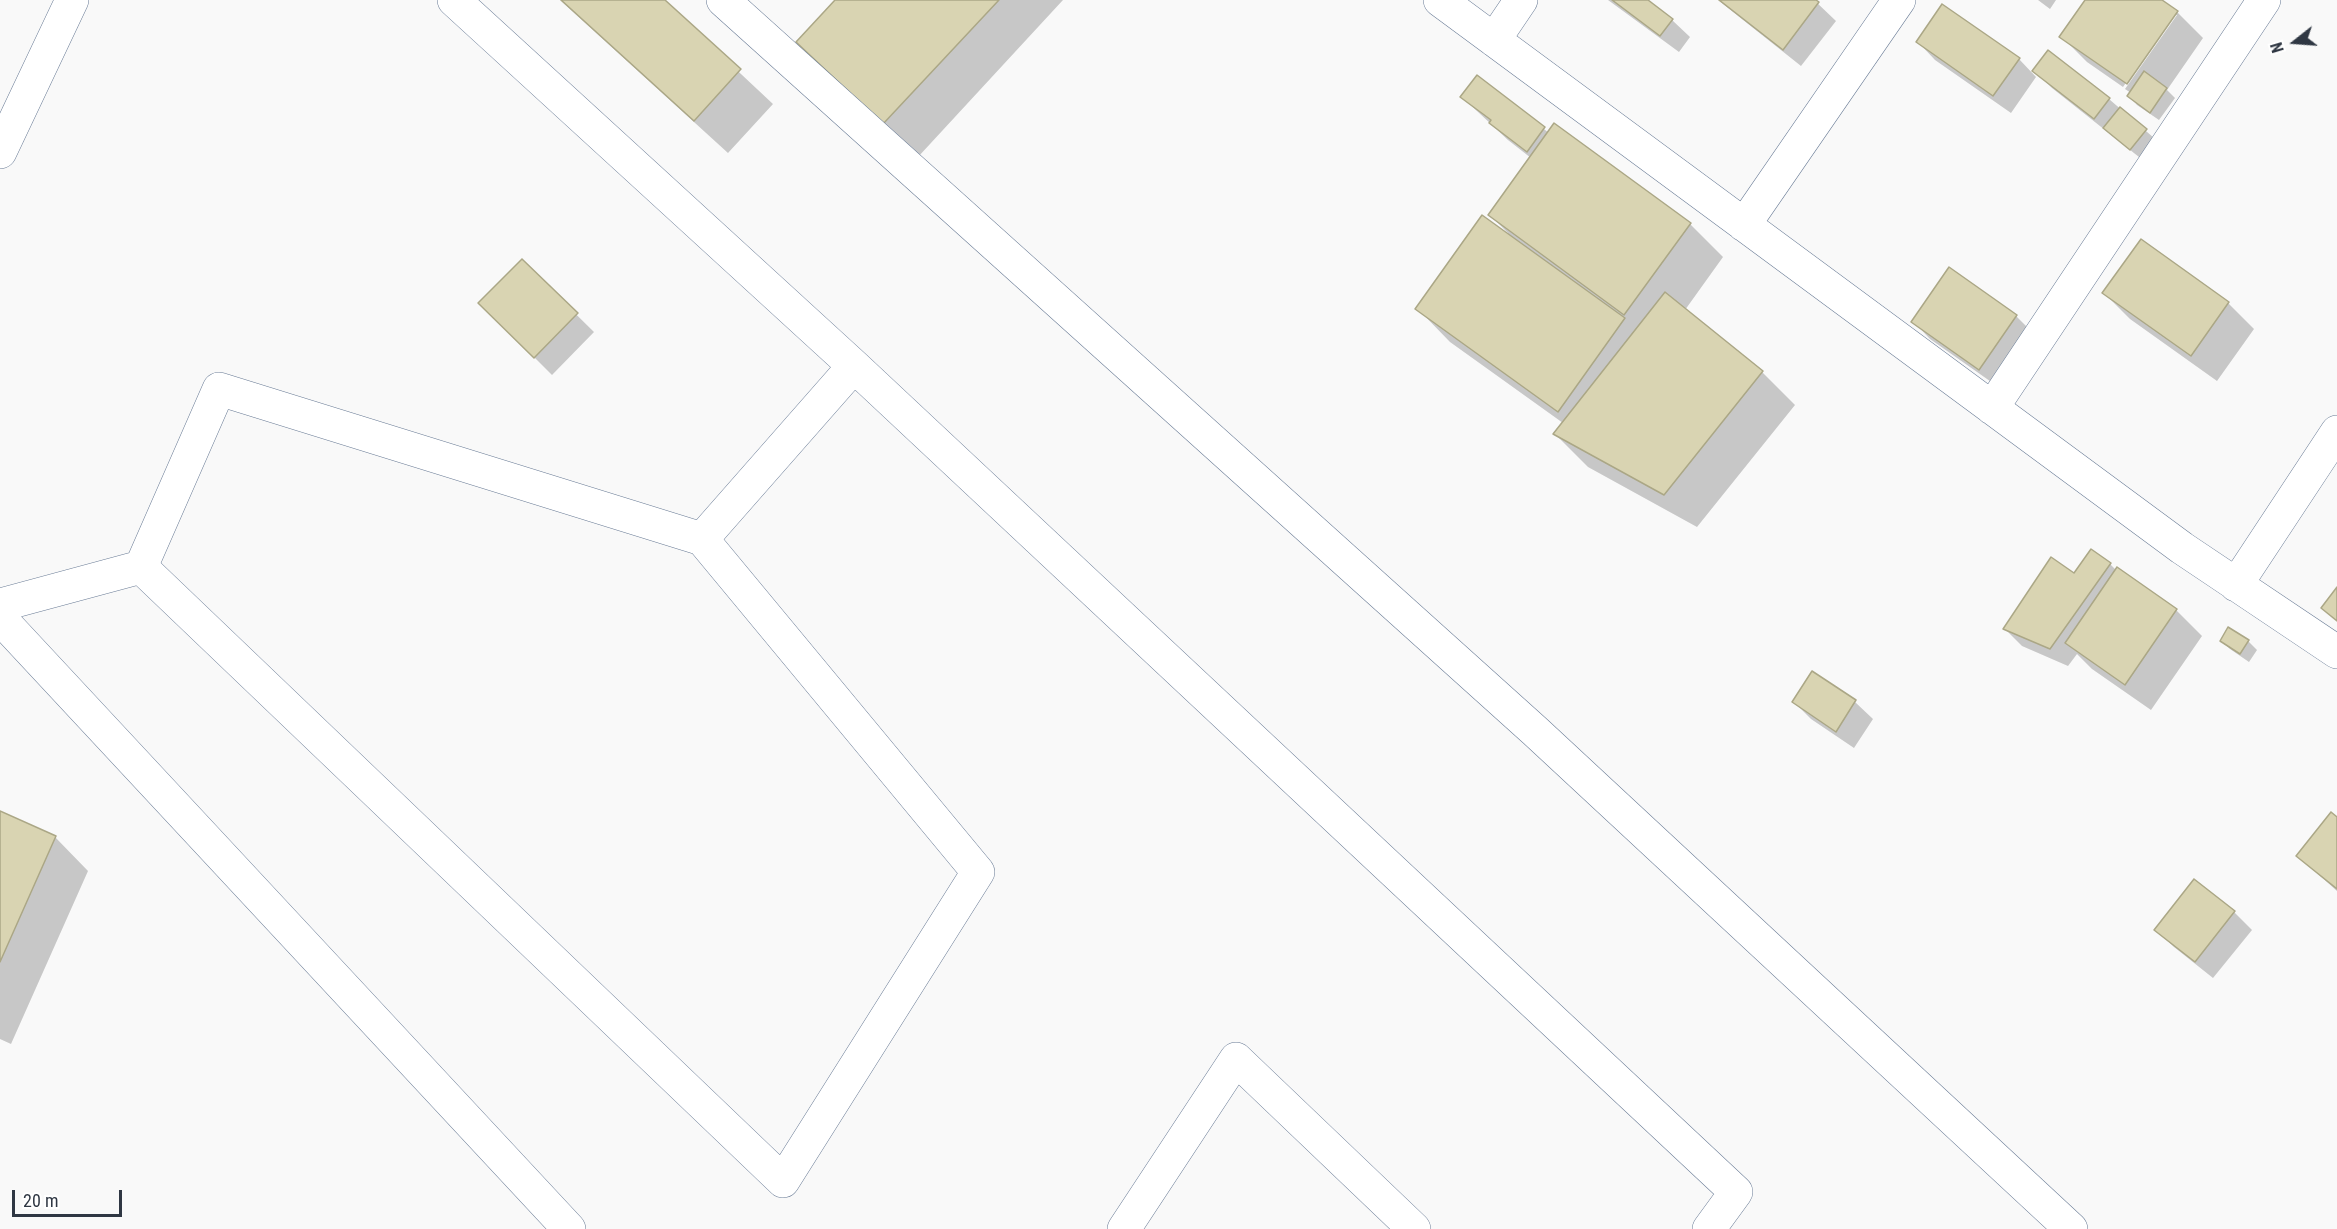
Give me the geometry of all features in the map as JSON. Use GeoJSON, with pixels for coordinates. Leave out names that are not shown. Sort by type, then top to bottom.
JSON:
{"type":"FeatureCollection","features":[{"type":"Feature","properties":{"kind":"street"},"geometry":{"type":"LineString","coordinates":[[0,152],[72,0]]}},
{"type":"Feature","properties":{"kind":"street"},"geometry":{"type":"LineString","coordinates":[[454,0],[854,366],[1736,1192],[1709,1229]]}},
{"type":"Feature","properties":{"kind":"street"},"geometry":{"type":"LineString","coordinates":[[723,0],[1526,723],[2071,1229]]}},
{"type":"Feature","properties":{"kind":"street"},"geometry":{"type":"LineString","coordinates":[[1440,0],[2182,548],[2337,652]]}},
{"type":"Feature","properties":{"kind":"street"},"geometry":{"type":"LineString","coordinates":[[1494,40],[1521,0]]}},
{"type":"Feature","properties":{"kind":"street"},"geometry":{"type":"LineString","coordinates":[[1744,225],[1899,0]]}},
{"type":"Feature","properties":{"kind":"street"},"geometry":{"type":"LineString","coordinates":[[1992,408],[2264,0]]}},
{"type":"Feature","properties":{"kind":"street"},"geometry":{"type":"LineString","coordinates":[[702,539],[854,366]]}},
{"type":"Feature","properties":{"kind":"street"},"geometry":{"type":"LineString","coordinates":[[219,389],[702,539],[978,872],[783,1181],[141,567],[219,389]]}},
{"type":"Feature","properties":{"kind":"street"},"geometry":{"type":"LineString","coordinates":[[2236,585],[2337,432]]}},
{"type":"Feature","properties":{"kind":"street"},"geometry":{"type":"LineString","coordinates":[[0,605],[141,567]]}},
{"type":"Feature","properties":{"kind":"street"},"geometry":{"type":"LineString","coordinates":[[0,618],[569,1229]]}},
{"type":"Feature","properties":{"kind":"street"},"geometry":{"type":"LineString","coordinates":[[1124,1229],[1236,1059],[1413,1229]]}},
{"type":"Feature","properties":{"kind":"building"},"geometry":{"type":"Polygon","coordinates":[[[561,0],[665,0],[741,69],[694,121],[561,0]]]}},
{"type":"Feature","properties":{"kind":"building"},"geometry":{"type":"Polygon","coordinates":[[[835,0],[999,0],[883,124],[796,42],[835,0]]]}},
{"type":"Feature","properties":{"kind":"building"},"geometry":{"type":"Polygon","coordinates":[[[1612,0],[1648,0],[1673,19],[1660,36],[1612,0]]]}},
{"type":"Feature","properties":{"kind":"building"},"geometry":{"type":"Polygon","coordinates":[[[1719,0],[1816,0],[1819,2],[1783,50],[1719,0]]]}},
{"type":"Feature","properties":{"kind":"building"},"geometry":{"type":"Polygon","coordinates":[[[2085,0],[2162,0],[2178,11],[2127,84],[2059,37],[2085,0]]]}},
{"type":"Feature","properties":{"kind":"building"},"geometry":{"type":"Polygon","coordinates":[[[1942,4],[2020,58],[1993,96],[1916,42],[1942,4]]]}},
{"type":"Feature","properties":{"kind":"building"},"geometry":{"type":"Polygon","coordinates":[[[2048,50],[2110,98],[2094,119],[2032,71],[2048,50]]]}},
{"type":"Feature","properties":{"kind":"building"},"geometry":{"type":"Polygon","coordinates":[[[2144,71],[2167,88],[2150,113],[2127,96],[2144,71]]]}},
{"type":"Feature","properties":{"kind":"building"},"geometry":{"type":"Polygon","coordinates":[[[1477,75],[1545,127],[1527,152],[1489,123],[1491,120],[1460,97],[1477,75]]]}},
{"type":"Feature","properties":{"kind":"building"},"geometry":{"type":"Polygon","coordinates":[[[2120,107],[2147,129],[2130,150],[2103,128],[2120,107]]]}},
{"type":"Feature","properties":{"kind":"building"},"geometry":{"type":"Polygon","coordinates":[[[1554,123],[1691,223],[1624,315],[1488,215],[1554,123]]]}},
{"type":"Feature","properties":{"kind":"building"},"geometry":{"type":"Polygon","coordinates":[[[1482,215],[1625,318],[1558,412],[1415,309],[1482,215]]]}},
{"type":"Feature","properties":{"kind":"building"},"geometry":{"type":"Polygon","coordinates":[[[2141,239],[2229,302],[2191,356],[2102,293],[2141,239]]]}},
{"type":"Feature","properties":{"kind":"building"},"geometry":{"type":"Polygon","coordinates":[[[522,259],[578,313],[534,358],[478,303],[522,259]]]}},
{"type":"Feature","properties":{"kind":"building"},"geometry":{"type":"Polygon","coordinates":[[[1949,267],[2017,315],[1979,370],[1911,322],[1949,267]]]}},
{"type":"Feature","properties":{"kind":"building"},"geometry":{"type":"Polygon","coordinates":[[[1665,292],[1763,371],[1664,495],[1553,434],[1665,292]]]}},
{"type":"Feature","properties":{"kind":"building"},"geometry":{"type":"Polygon","coordinates":[[[2091,549],[2111,563],[2050,649],[2003,629],[2051,557],[2074,573],[2091,549]]]}},
{"type":"Feature","properties":{"kind":"building"},"geometry":{"type":"Polygon","coordinates":[[[2117,567],[2177,609],[2125,685],[2065,643],[2117,567]]]}},
{"type":"Feature","properties":{"kind":"building"},"geometry":{"type":"Polygon","coordinates":[[[2337,587],[2337,621],[2321,608],[2337,587]]]}},
{"type":"Feature","properties":{"kind":"building"},"geometry":{"type":"Polygon","coordinates":[[[2228,627],[2249,640],[2240,654],[2220,641],[2228,627]]]}},
{"type":"Feature","properties":{"kind":"building"},"geometry":{"type":"Polygon","coordinates":[[[1812,671],[1856,700],[1836,732],[1792,702],[1812,671]]]}},
{"type":"Feature","properties":{"kind":"building"},"geometry":{"type":"Polygon","coordinates":[[[0,811],[56,836],[0,962],[0,811]]]}},
{"type":"Feature","properties":{"kind":"building"},"geometry":{"type":"Polygon","coordinates":[[[2331,812],[2337,817],[2337,889],[2296,856],[2331,812]]]}},
{"type":"Feature","properties":{"kind":"building"},"geometry":{"type":"Polygon","coordinates":[[[2194,879],[2235,911],[2195,962],[2154,930],[2194,879]]]}}]}
